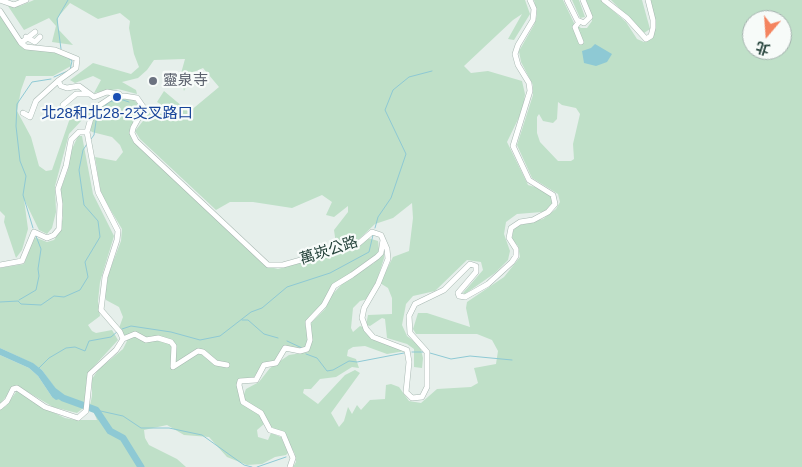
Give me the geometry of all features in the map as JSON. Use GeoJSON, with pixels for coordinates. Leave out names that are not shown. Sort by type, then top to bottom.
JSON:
{"type":"FeatureCollection","features":[{"type":"Feature","properties":{"kind":"street"},"geometry":{"type":"LineString","coordinates":[[0,0],[14,5],[26,0]]}},
{"type":"Feature","properties":{"kind":"street"},"geometry":{"type":"LineString","coordinates":[[383,240],[388,259],[378,284],[364,308],[362,318],[366,329],[373,337],[407,350],[409,362],[406,392],[412,398],[419,399],[424,396],[427,387],[427,352],[425,347],[410,333],[409,316],[415,304],[444,290],[470,264],[476,266],[476,272],[458,293],[459,296],[465,298],[488,284],[516,256],[516,249],[509,238],[511,228],[520,222],[533,220],[554,208],[555,196],[528,180],[513,146],[530,91],[528,80],[518,65],[515,54],[518,45],[533,20],[534,9],[530,0]]}},
{"type":"Feature","properties":{"kind":"street"},"geometry":{"type":"LineString","coordinates":[[567,0],[579,22]]}},
{"type":"Feature","properties":{"kind":"street"},"geometry":{"type":"LineString","coordinates":[[579,22],[587,23],[590,17],[583,0]]}},
{"type":"Feature","properties":{"kind":"street"},"geometry":{"type":"LineString","coordinates":[[604,0],[627,18],[646,39],[650,36],[653,28],[648,0]]}},
{"type":"Feature","properties":{"kind":"street"},"geometry":{"type":"LineString","coordinates":[[0,11],[21,43],[26,47],[55,50],[77,58],[76,68],[36,101],[30,118],[23,113]]}},
{"type":"Feature","properties":{"kind":"street"},"geometry":{"type":"LineString","coordinates":[[579,22],[575,28],[581,42]]}},
{"type":"Feature","properties":{"kind":"street"},"geometry":{"type":"LineString","coordinates":[[21,43],[26,37],[35,32]]}},
{"type":"Feature","properties":{"kind":"street"},"geometry":{"type":"LineString","coordinates":[[26,37],[35,42],[40,37]]}},
{"type":"Feature","properties":{"kind":"street"},"geometry":{"type":"LineString","coordinates":[[58,81],[61,86],[67,88],[79,86],[89,94]]}},
{"type":"Feature","properties":{"kind":"street"},"geometry":{"type":"LineString","coordinates":[[63,105],[76,94],[98,96],[112,93],[124,96]]}},
{"type":"Feature","properties":{"kind":"street"},"geometry":{"type":"LineString","coordinates":[[123,339],[118,330],[105,317],[100,304],[105,277],[118,240],[118,231],[98,192],[87,132],[90,118],[100,105],[112,97],[124,96]]}},
{"type":"Feature","properties":{"kind":"street","name":"萬崁公路"},"geometry":{"type":"LineString","coordinates":[[124,96],[137,98],[144,108],[132,128],[136,141],[268,265],[282,265],[358,244],[372,232],[379,233],[383,240]]}},
{"type":"Feature","properties":{"kind":"street"},"geometry":{"type":"LineString","coordinates":[[0,265],[22,261],[34,232],[47,238],[54,235],[60,219],[58,189],[66,166],[71,140],[79,132],[87,132]]}},
{"type":"Feature","properties":{"kind":"street"},"geometry":{"type":"LineString","coordinates":[[290,467],[293,458],[283,434],[270,430],[261,413],[243,402],[239,385],[240,381],[256,380],[264,365],[276,363],[285,348],[300,351],[307,349],[310,340],[308,322],[324,306],[334,286],[381,253],[383,240]]}},
{"type":"Feature","properties":{"kind":"street"},"geometry":{"type":"LineString","coordinates":[[0,407],[7,401],[13,389],[17,388],[45,407],[67,416],[78,418],[86,411],[90,374],[123,339],[135,334],[146,340],[158,338],[171,342],[174,346],[173,367],[198,351],[203,352],[216,363],[227,365]]}},
{"type":"Feature","properties":{"kind":"green space"},"geometry":{"type":"Polygon","coordinates":[[[34,0],[525,0],[530,14],[514,40],[508,39],[522,14],[513,20],[464,66],[471,73],[488,71],[522,81],[525,94],[523,109],[507,142],[528,185],[552,192],[554,198],[550,209],[542,212],[517,214],[506,222],[504,234],[510,251],[508,260],[495,273],[465,294],[463,293],[483,270],[481,262],[467,260],[435,291],[413,296],[406,304],[402,325],[407,336],[420,346],[423,358],[422,368],[414,367],[414,349],[407,344],[387,338],[385,319],[382,318],[370,326],[366,325],[368,315],[392,314],[392,298],[388,288],[380,283],[393,257],[409,251],[413,218],[412,203],[393,218],[375,224],[355,243],[336,244],[334,230],[348,212],[348,206],[334,217],[326,215],[332,202],[322,195],[292,208],[253,202],[230,202],[216,210],[140,139],[135,131],[151,111],[175,118],[180,116],[157,102],[164,91],[189,112],[219,87],[203,68],[194,72],[184,91],[180,77],[185,59],[154,60],[138,78],[122,82],[136,90],[137,94],[118,89],[94,93],[101,80],[93,76],[75,83],[70,80],[93,63],[131,74],[139,67],[134,54],[129,28],[130,21],[120,13],[98,19],[70,3],[58,17],[58,29],[73,45],[52,42],[56,26],[49,18],[24,30],[6,3],[20,6],[34,0]]]}},
{"type":"Feature","properties":{"kind":"green space"},"geometry":{"type":"Polygon","coordinates":[[[534,0],[563,0],[574,23],[581,28],[587,28],[592,21],[586,0],[601,0],[626,22],[637,39],[644,42],[652,36],[650,0],[802,0],[802,467],[293,467],[296,462],[295,454],[284,434],[271,427],[263,414],[245,402],[244,394],[246,389],[259,382],[270,368],[289,355],[308,352],[312,342],[311,323],[325,309],[331,296],[343,283],[374,263],[384,252],[376,284],[368,299],[360,301],[353,308],[351,328],[353,332],[360,326],[363,327],[367,334],[376,341],[405,351],[387,354],[365,346],[353,347],[348,350],[347,356],[356,359],[359,368],[352,367],[336,377],[320,379],[311,389],[304,389],[303,393],[318,404],[345,375],[355,370],[360,373],[331,413],[339,427],[344,421],[348,407],[352,414],[357,405],[361,410],[370,400],[385,399],[386,385],[391,384],[399,387],[409,401],[421,403],[437,389],[471,387],[478,383],[474,368],[496,364],[498,351],[492,340],[477,334],[416,334],[413,329],[418,313],[427,313],[470,327],[466,308],[467,302],[504,277],[520,257],[518,246],[512,239],[513,231],[517,226],[543,219],[556,209],[560,202],[558,194],[532,178],[517,145],[533,95],[533,85],[521,62],[519,51],[534,25],[537,15],[534,0]],[[558,102],[557,119],[553,123],[543,121],[539,114],[537,117],[537,133],[540,142],[558,161],[571,161],[574,159],[573,144],[580,114],[576,108],[562,105],[558,102]]]}},
{"type":"Feature","properties":{"kind":"green space"},"geometry":{"type":"Polygon","coordinates":[[[572,0],[579,0],[585,17],[580,18],[572,0]]]}},
{"type":"Feature","properties":{"kind":"green space"},"geometry":{"type":"Polygon","coordinates":[[[611,0],[642,0],[650,29],[644,33],[611,0]]]}},
{"type":"Feature","properties":{"kind":"green space"},"geometry":{"type":"Polygon","coordinates":[[[0,14],[25,48],[58,51],[70,59],[71,66],[53,76],[26,76],[21,90],[17,111],[31,137],[39,166],[46,171],[52,170],[70,118],[80,113],[90,113],[87,119],[82,120],[69,134],[55,186],[56,212],[52,228],[47,234],[39,230],[24,199],[28,229],[22,250],[16,258],[4,222],[5,216],[0,211],[0,14]]]}},
{"type":"Feature","properties":{"kind":"green space"},"geometry":{"type":"Polygon","coordinates":[[[119,97],[134,100],[140,106],[140,112],[131,127],[132,140],[266,266],[278,269],[355,247],[368,238],[378,241],[379,249],[377,255],[353,273],[334,283],[321,306],[308,319],[305,324],[309,340],[306,348],[285,348],[274,361],[264,363],[254,377],[241,379],[242,404],[260,414],[264,424],[257,430],[258,437],[268,440],[271,433],[281,437],[288,453],[286,455],[275,457],[262,464],[247,465],[227,457],[209,437],[184,435],[167,425],[144,430],[145,438],[149,445],[177,459],[186,467],[0,467],[0,409],[6,406],[16,392],[19,390],[38,405],[65,418],[97,420],[94,413],[89,410],[92,396],[92,379],[98,370],[123,349],[127,341],[119,328],[123,317],[119,307],[106,300],[105,296],[108,275],[121,241],[122,229],[101,194],[95,157],[116,161],[123,152],[120,145],[112,137],[90,130],[94,116],[105,103],[119,97]]]}},
{"type":"Feature","properties":{"kind":"green space"},"geometry":{"type":"Polygon","coordinates":[[[78,136],[82,136],[93,194],[114,236],[100,282],[98,301],[100,316],[88,325],[96,333],[112,330],[118,340],[88,373],[86,401],[82,409],[77,413],[53,407],[16,385],[0,404],[0,355],[29,368],[38,376],[52,397],[62,398],[42,370],[32,363],[0,348],[0,268],[24,264],[34,237],[47,242],[54,240],[58,234],[63,218],[60,191],[68,170],[71,151],[78,136]]]}},
{"type":"Feature","properties":{"kind":"water"},"geometry":{"type":"Polygon","coordinates":[[[595,44],[612,54],[607,62],[596,66],[584,63],[582,51],[591,48],[595,44]]]}},
{"type":"Feature","properties":{"kind":"water"},"geometry":{"type":"Polygon","coordinates":[[[0,348],[33,363],[42,370],[63,398],[56,400],[52,397],[38,376],[29,368],[0,355],[0,348]]]}},
{"type":"Feature","properties":{"kind":"waterway"},"geometry":{"type":"LineString","coordinates":[[61,49],[57,19],[68,0]]}},
{"type":"Feature","properties":{"kind":"waterway"},"geometry":{"type":"LineString","coordinates":[[54,77],[70,70],[72,61],[67,57]]}},
{"type":"Feature","properties":{"kind":"waterway"},"geometry":{"type":"LineString","coordinates":[[375,228],[378,217],[391,198],[406,154],[385,110],[393,90],[409,77],[432,71]]}},
{"type":"Feature","properties":{"kind":"waterway"},"geometry":{"type":"LineString","coordinates":[[33,228],[23,195],[26,176],[20,161],[16,126],[17,104],[32,82],[51,79]]}},
{"type":"Feature","properties":{"kind":"waterway"},"geometry":{"type":"LineString","coordinates":[[91,139],[94,135],[97,115],[109,102],[120,99],[129,102]]}},
{"type":"Feature","properties":{"kind":"waterway"},"geometry":{"type":"LineString","coordinates":[[0,302],[18,301],[21,304],[41,305],[54,296],[64,297],[80,290],[88,277],[85,262],[100,237],[98,221],[84,205],[79,170],[83,150],[87,144]]}},
{"type":"Feature","properties":{"kind":"waterway"},"geometry":{"type":"LineString","coordinates":[[122,329],[131,326],[171,332],[200,340],[220,336],[251,312],[262,308],[287,287],[330,273],[369,252],[373,235]]}},
{"type":"Feature","properties":{"kind":"waterway"},"geometry":{"type":"LineString","coordinates":[[19,300],[36,290],[41,249],[36,236]]}},
{"type":"Feature","properties":{"kind":"waterway"},"geometry":{"type":"LineString","coordinates":[[242,320],[248,320],[264,334],[278,338]]}},
{"type":"Feature","properties":{"kind":"waterway"},"geometry":{"type":"LineString","coordinates":[[39,368],[49,358],[66,348],[75,347],[85,351],[89,341],[111,337],[118,331]]}},
{"type":"Feature","properties":{"kind":"waterway"},"geometry":{"type":"LineString","coordinates":[[287,341],[302,348]]}},
{"type":"Feature","properties":{"kind":"waterway"},"geometry":{"type":"LineString","coordinates":[[412,352],[423,352]]}},
{"type":"Feature","properties":{"kind":"waterway"},"geometry":{"type":"LineString","coordinates":[[306,354],[317,358],[327,371],[333,370],[349,361],[357,362],[404,353]]}},
{"type":"Feature","properties":{"kind":"waterway"},"geometry":{"type":"LineString","coordinates":[[430,353],[451,359],[470,356],[512,360]]}},
{"type":"Feature","properties":{"kind":"waterway"},"geometry":{"type":"LineString","coordinates":[[55,392],[63,398],[96,410],[110,431],[123,438],[141,467]]}},
{"type":"Feature","properties":{"kind":"waterway"},"geometry":{"type":"LineString","coordinates":[[96,410],[123,416],[141,428],[169,428],[202,435],[244,465],[252,467]]}},
{"type":"Feature","properties":{"kind":"waterway"},"geometry":{"type":"LineString","coordinates":[[257,467],[286,457]]}},
{"type":"Feature","properties":{"kind":"place","name":"靈泉寺"},"geometry":{"type":"Point","coordinates":[153,81]}},
{"type":"Feature","properties":{"kind":"place","name":"北28和北28-2交叉路口"},"geometry":{"type":"Point","coordinates":[117,97]}}]}
